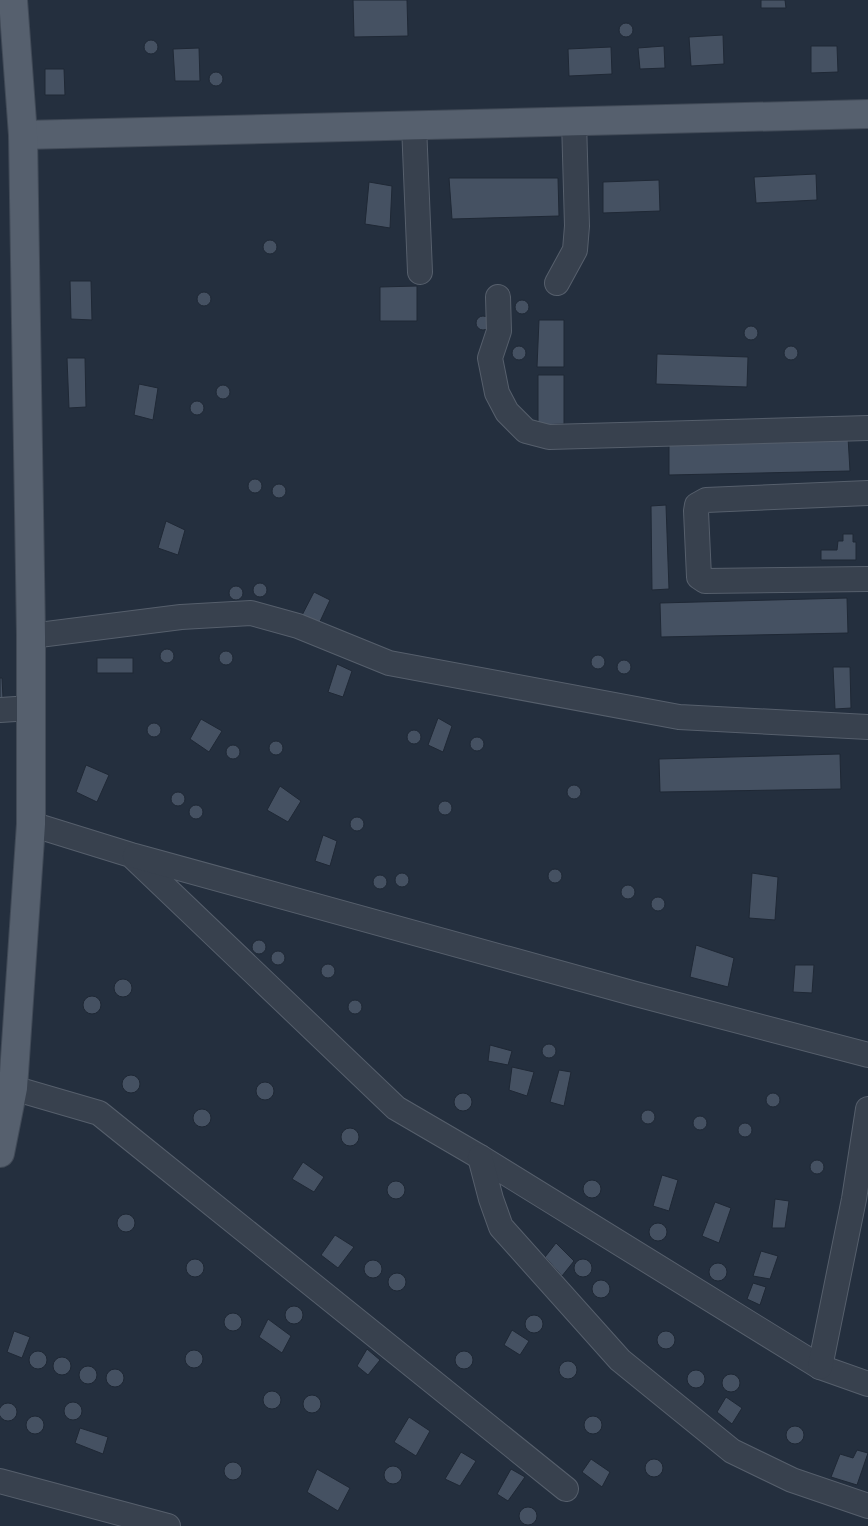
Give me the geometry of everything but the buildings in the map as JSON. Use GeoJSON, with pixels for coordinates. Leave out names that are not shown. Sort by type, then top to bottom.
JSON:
{"type":"FeatureCollection","features":[{"type":"Feature","properties":{"kind":"main road"},"geometry":{"type":"LineString","coordinates":[[0,1153],[13,1088],[31,824],[31,636],[23,134],[13,0]]}},
{"type":"Feature","properties":{"kind":"main road"},"geometry":{"type":"LineString","coordinates":[[23,134],[868,114]]}},
{"type":"Feature","properties":{"kind":"street"},"geometry":{"type":"LineString","coordinates":[[557,283],[575,250],[577,226],[574,121]]}},
{"type":"Feature","properties":{"kind":"street"},"geometry":{"type":"LineString","coordinates":[[414,125],[420,272]]}},
{"type":"Feature","properties":{"kind":"street"},"geometry":{"type":"LineString","coordinates":[[498,297],[499,330],[490,358],[497,393],[508,412],[526,431],[549,437],[868,428]]}},
{"type":"Feature","properties":{"kind":"street"},"geometry":{"type":"LineString","coordinates":[[868,493],[706,500],[697,505],[696,511],[698,577],[706,581],[868,579]]}},
{"type":"Feature","properties":{"kind":"street"},"geometry":{"type":"LineString","coordinates":[[31,636],[197,616],[251,613],[298,626],[390,663],[679,718],[868,727]]}},
{"type":"Feature","properties":{"kind":"street"},"geometry":{"type":"LineString","coordinates":[[0,710],[31,708]]}},
{"type":"Feature","properties":{"kind":"street"},"geometry":{"type":"LineString","coordinates":[[31,824],[131,855],[632,993],[868,1055]]}},
{"type":"Feature","properties":{"kind":"street"},"geometry":{"type":"LineString","coordinates":[[131,855],[396,1108],[480,1157],[820,1367],[868,1384]]}},
{"type":"Feature","properties":{"kind":"street"},"geometry":{"type":"LineString","coordinates":[[13,1088],[99,1113],[566,1489]]}},
{"type":"Feature","properties":{"kind":"street"},"geometry":{"type":"LineString","coordinates":[[820,1367],[854,1199],[868,1110]]}},
{"type":"Feature","properties":{"kind":"street"},"geometry":{"type":"LineString","coordinates":[[480,1157],[491,1199],[501,1227],[620,1360],[732,1451],[792,1480],[868,1506]]}},
{"type":"Feature","properties":{"kind":"street"},"geometry":{"type":"LineString","coordinates":[[0,1481],[168,1526]]}}]}
